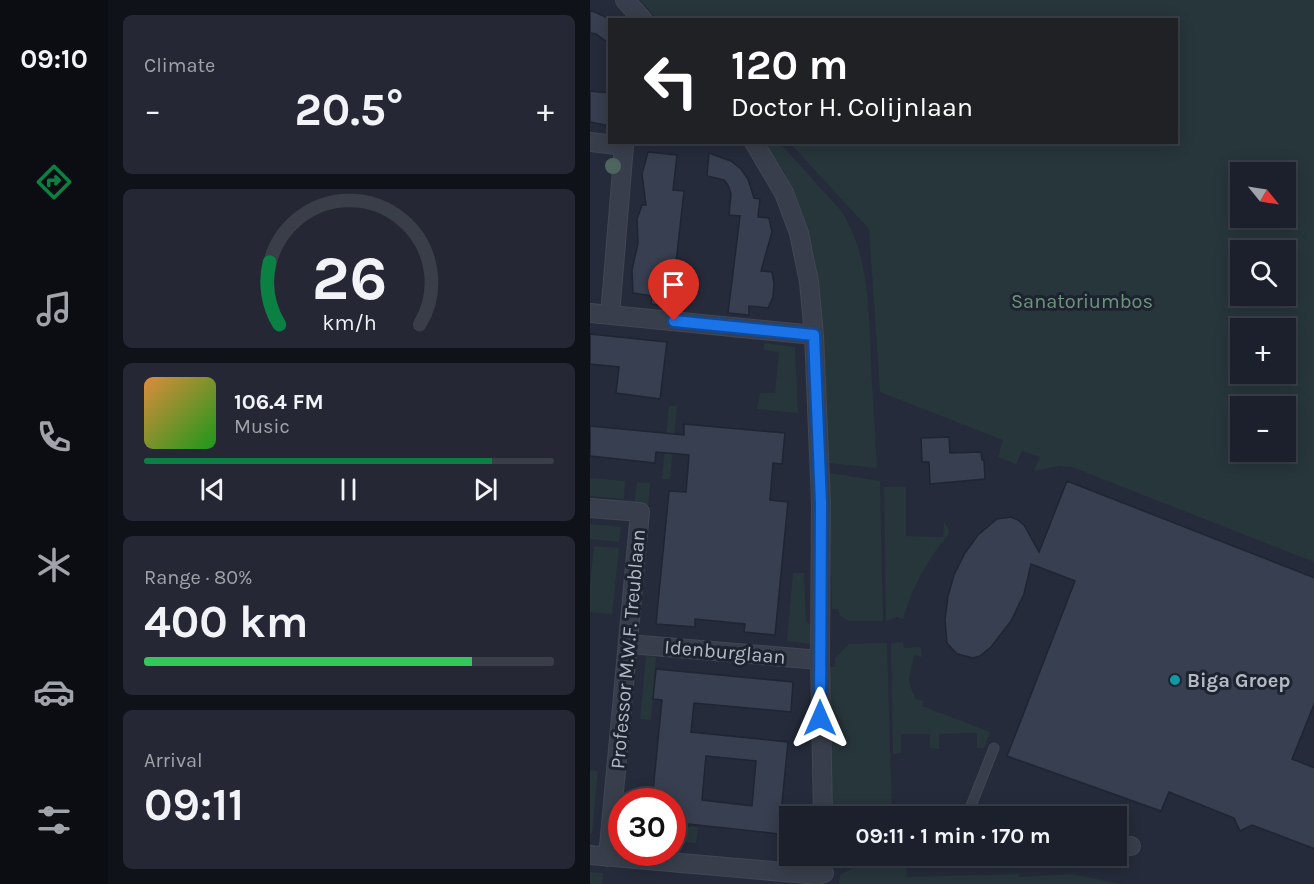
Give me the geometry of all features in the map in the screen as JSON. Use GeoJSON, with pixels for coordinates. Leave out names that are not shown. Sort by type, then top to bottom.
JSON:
{"type":"FeatureCollection","features":[{"type":"Feature","properties":{"kind":"street"},"geometry":{"type":"LineString","coordinates":[[625,0],[641,18]]}},
{"type":"Feature","properties":{"kind":"street"},"geometry":{"type":"LineString","coordinates":[[590,142],[624,146],[610,315]]}},
{"type":"Feature","properties":{"kind":"street"},"geometry":{"type":"LineString","coordinates":[[755,144],[784,193],[799,233],[809,282],[814,335],[821,503],[820,660],[823,806]]}},
{"type":"Feature","properties":{"kind":"street"},"geometry":{"type":"LineString","coordinates":[[590,313],[814,335]]}},
{"type":"Feature","properties":{"kind":"street","name":"Professor M.W.F. Treublaan"},"geometry":{"type":"LineString","coordinates":[[590,508],[640,512],[615,788]]}},
{"type":"Feature","properties":{"kind":"street","name":"Idenburglaan"},"geometry":{"type":"LineString","coordinates":[[629,644],[820,660]]}},
{"type":"Feature","properties":{"kind":"street"},"geometry":{"type":"LineString","coordinates":[[590,855],[608,857]]}},
{"type":"Feature","properties":{"kind":"street"},"geometry":{"type":"LineString","coordinates":[[686,864],[818,875],[824,871]]}},
{"type":"Feature","properties":{"kind":"lane"},"geometry":{"type":"LineString","coordinates":[[971,806],[994,748]]}},
{"type":"Feature","properties":{"kind":"green space","name":"Sanatoriumbos"},"geometry":{"type":"Polygon","coordinates":[[[640,0],[1314,0],[1314,562],[1072,467],[1060,466],[1034,471],[1040,457],[1022,451],[1016,464],[998,457],[1003,440],[880,392],[869,229],[791,144],[1178,144],[1178,18],[656,18],[640,0]]]}},
{"type":"Feature","properties":{"kind":"green space"},"geometry":{"type":"Polygon","coordinates":[[[767,144],[781,144],[842,212],[858,248],[868,306],[877,468],[829,463],[819,285],[813,249],[799,205],[784,172],[767,144]]]}},
{"type":"Feature","properties":{"kind":"green space"},"geometry":{"type":"Polygon","coordinates":[[[764,343],[795,347],[798,413],[757,409],[760,393],[775,393],[779,352],[764,350],[764,343]]]}},
{"type":"Feature","properties":{"kind":"green space"},"geometry":{"type":"Polygon","coordinates":[[[669,406],[677,406],[670,479],[662,479],[669,406]]]}},
{"type":"Feature","properties":{"kind":"green space"},"geometry":{"type":"Polygon","coordinates":[[[829,473],[880,481],[883,621],[849,621],[840,616],[838,609],[832,609],[829,473]]]}},
{"type":"Feature","properties":{"kind":"green space"},"geometry":{"type":"Polygon","coordinates":[[[590,478],[625,481],[624,499],[590,496],[590,478]]]}},
{"type":"Feature","properties":{"kind":"green space"},"geometry":{"type":"Polygon","coordinates":[[[637,482],[650,483],[648,507],[634,505],[637,482]]]}},
{"type":"Feature","properties":{"kind":"green space"},"geometry":{"type":"Polygon","coordinates":[[[884,487],[906,487],[906,536],[943,537],[944,522],[949,530],[921,575],[903,619],[897,617],[886,621],[884,487]]]}},
{"type":"Feature","properties":{"kind":"green space"},"geometry":{"type":"Polygon","coordinates":[[[590,524],[621,527],[619,542],[590,539],[590,524]]]}},
{"type":"Feature","properties":{"kind":"green space"},"geometry":{"type":"Polygon","coordinates":[[[594,546],[619,548],[612,614],[590,612],[594,546]]]}},
{"type":"Feature","properties":{"kind":"green space"},"geometry":{"type":"Polygon","coordinates":[[[793,573],[804,573],[806,621],[812,626],[812,644],[787,641],[793,573]]]}},
{"type":"Feature","properties":{"kind":"green space"},"geometry":{"type":"Polygon","coordinates":[[[903,642],[904,648],[921,647],[922,657],[914,655],[909,679],[916,699],[924,701],[922,706],[990,732],[984,748],[977,748],[977,733],[939,734],[939,749],[930,748],[930,734],[901,734],[901,753],[893,754],[891,643],[903,642]]]}},
{"type":"Feature","properties":{"kind":"green space"},"geometry":{"type":"Polygon","coordinates":[[[887,643],[892,806],[831,806],[829,667],[835,667],[835,658],[849,644],[887,643]]]}},
{"type":"Feature","properties":{"kind":"green space"},"geometry":{"type":"Polygon","coordinates":[[[646,656],[656,657],[651,720],[640,719],[646,656]]]}},
{"type":"Feature","properties":{"kind":"green space"},"geometry":{"type":"Polygon","coordinates":[[[590,770],[598,771],[592,833],[590,833],[590,770]]]}},
{"type":"Feature","properties":{"kind":"green space"},"geometry":{"type":"Polygon","coordinates":[[[686,826],[698,827],[696,843],[686,842],[686,826]]]}},
{"type":"Feature","properties":{"kind":"green space"},"geometry":{"type":"Polygon","coordinates":[[[857,866],[906,866],[907,877],[1018,874],[1019,877],[1072,874],[1119,884],[839,884],[840,875],[857,866]]]}},
{"type":"Feature","properties":{"kind":"green space"},"geometry":{"type":"Polygon","coordinates":[[[590,872],[603,873],[602,884],[590,884],[590,872]]]}},
{"type":"Feature","properties":{"kind":"building"},"geometry":{"type":"Polygon","coordinates":[[[590,10],[608,18],[608,43],[596,34],[590,33],[590,10]]]}},
{"type":"Feature","properties":{"kind":"building"},"geometry":{"type":"Polygon","coordinates":[[[590,91],[608,93],[608,126],[590,122],[590,91]]]}},
{"type":"Feature","properties":{"kind":"building"},"geometry":{"type":"Polygon","coordinates":[[[648,152],[677,155],[673,190],[684,191],[671,307],[651,304],[652,296],[633,293],[632,270],[638,243],[637,219],[642,205],[646,205],[642,174],[648,152]]]}},
{"type":"Feature","properties":{"kind":"building"},"geometry":{"type":"Polygon","coordinates":[[[709,153],[731,161],[741,169],[748,179],[754,198],[760,199],[758,217],[769,218],[772,232],[761,271],[772,272],[773,297],[768,308],[749,306],[749,315],[728,313],[740,216],[729,215],[731,194],[724,180],[707,176],[709,153]]]}},
{"type":"Feature","properties":{"kind":"building"},"geometry":{"type":"Polygon","coordinates":[[[590,334],[667,342],[660,399],[616,393],[619,367],[590,364],[590,334]]]}},
{"type":"Feature","properties":{"kind":"building"},"geometry":{"type":"Polygon","coordinates":[[[684,424],[785,433],[782,464],[773,463],[770,500],[788,502],[775,635],[744,632],[745,624],[695,619],[695,627],[656,624],[669,491],[686,492],[689,455],[656,452],[655,463],[590,456],[590,426],[684,435],[684,424]]]}},
{"type":"Feature","properties":{"kind":"building"},"geometry":{"type":"Polygon","coordinates":[[[949,437],[950,453],[981,452],[985,479],[930,484],[929,462],[922,462],[921,438],[949,437]]]}},
{"type":"Feature","properties":{"kind":"building","name":"Biga Groep"},"geometry":{"type":"Polygon","coordinates":[[[1067,481],[1315,578],[1315,702],[1292,759],[1315,768],[1315,849],[1252,825],[1240,831],[1234,818],[1169,792],[1161,811],[1007,756],[1075,581],[1031,564],[1024,594],[1011,621],[991,647],[980,656],[973,658],[957,654],[947,643],[945,620],[948,596],[954,575],[965,553],[978,535],[997,519],[1011,517],[1018,520],[1024,525],[1039,552],[1067,481]]]}},
{"type":"Feature","properties":{"kind":"building"},"geometry":{"type":"Polygon","coordinates":[[[656,669],[793,682],[791,712],[694,703],[691,732],[788,742],[782,806],[779,806],[779,834],[689,824],[686,826],[686,788],[653,788],[662,700],[653,699],[656,669]],[[706,756],[702,800],[752,806],[756,761],[706,756]]]}},
{"type":"Feature","properties":{"kind":"place","name":"Biga Groep"},"geometry":{"type":"Point","coordinates":[1175,680]}},
{"type":"Feature","properties":{"kind":"route"},"geometry":{"type":"LineString","coordinates":[[674,321],[814,335],[821,503],[820,718]]}}]}
